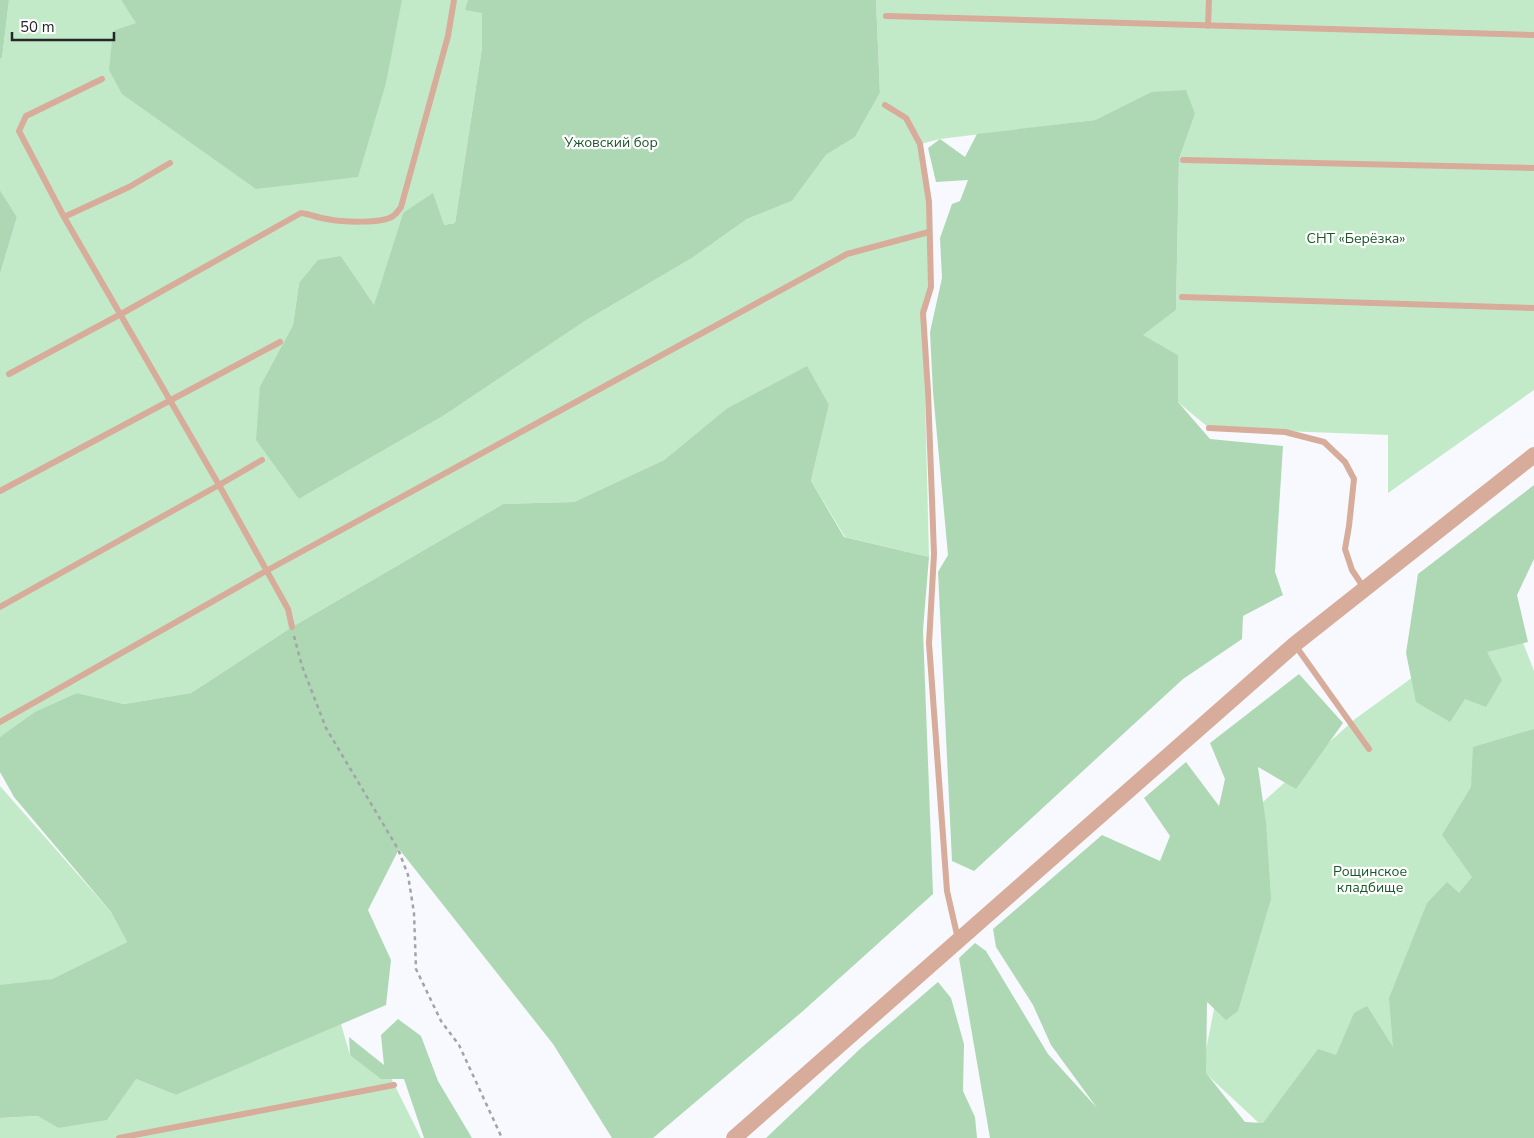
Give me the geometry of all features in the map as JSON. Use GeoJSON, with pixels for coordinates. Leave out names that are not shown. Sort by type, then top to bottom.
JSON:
{"type":"FeatureCollection","features":[{"type":"Feature","properties":{"kind":"street"},"geometry":{"type":"LineString","coordinates":[[734,1138],[1295,644],[1534,455]]}},
{"type":"Feature","properties":{"kind":"lane"},"geometry":{"type":"LineString","coordinates":[[9,374],[121,314],[301,213],[327,219],[364,222],[383,220],[394,216],[401,207],[448,36],[454,0]]}},
{"type":"Feature","properties":{"kind":"lane"},"geometry":{"type":"LineString","coordinates":[[1208,26],[1209,0]]}},
{"type":"Feature","properties":{"kind":"lane"},"geometry":{"type":"LineString","coordinates":[[886,16],[1534,35]]}},
{"type":"Feature","properties":{"kind":"lane"},"geometry":{"type":"LineString","coordinates":[[102,79],[26,116],[19,131],[64,217],[219,485],[288,609],[292,627]]}},
{"type":"Feature","properties":{"kind":"lane"},"geometry":{"type":"LineString","coordinates":[[884,105],[906,118],[920,144],[929,202],[931,287],[923,313],[934,554],[929,643],[947,891],[958,940]]}},
{"type":"Feature","properties":{"kind":"lane"},"geometry":{"type":"LineString","coordinates":[[1183,160],[1534,168]]}},
{"type":"Feature","properties":{"kind":"lane"},"geometry":{"type":"LineString","coordinates":[[64,217],[129,187],[170,163]]}},
{"type":"Feature","properties":{"kind":"lane"},"geometry":{"type":"LineString","coordinates":[[0,722],[266,571],[847,254],[929,232]]}},
{"type":"Feature","properties":{"kind":"lane"},"geometry":{"type":"LineString","coordinates":[[1182,297],[1534,308]]}},
{"type":"Feature","properties":{"kind":"lane"},"geometry":{"type":"LineString","coordinates":[[0,492],[280,342]]}},
{"type":"Feature","properties":{"kind":"lane"},"geometry":{"type":"LineString","coordinates":[[1209,428],[1285,432],[1324,442],[1345,462],[1354,479],[1345,549],[1352,570],[1365,588]]}},
{"type":"Feature","properties":{"kind":"lane"},"geometry":{"type":"LineString","coordinates":[[0,607],[262,460]]}},
{"type":"Feature","properties":{"kind":"lane"},"geometry":{"type":"LineString","coordinates":[[1295,644],[1369,749]]}},
{"type":"Feature","properties":{"kind":"lane"},"geometry":{"type":"LineString","coordinates":[[119,1138],[394,1085]]}},
{"type":"Feature","properties":{"kind":"path"},"geometry":{"type":"LineString","coordinates":[[292,627],[302,666],[326,728],[398,849],[408,875],[414,913],[416,969],[441,1021],[459,1045],[502,1138]]}},
{"type":"Feature","properties":{"kind":"green space"},"geometry":{"type":"Polygon","coordinates":[[[0,0],[9,0],[2,58],[0,59],[0,0]]]}},
{"type":"Feature","properties":{"kind":"green space","name":"СНТ «Берёзка»"},"geometry":{"type":"Polygon","coordinates":[[[9,0],[121,0],[137,23],[400,0],[468,0],[483,12],[482,48],[455,223],[444,225],[403,213],[374,306],[341,256],[299,283],[293,325],[260,386],[299,499],[443,416],[585,321],[692,258],[747,219],[792,201],[826,155],[855,137],[880,93],[876,0],[1534,0],[1534,390],[1388,493],[1388,435],[1209,428],[1178,402],[1178,355],[1142,335],[1176,310],[1179,159],[1195,114],[1151,92],[1095,120],[940,139],[920,144],[929,202],[931,287],[923,313],[929,557],[845,537],[811,481],[829,405],[726,409],[664,460],[574,502],[503,504],[292,627],[191,693],[124,704],[77,693],[0,737],[0,274],[17,217],[0,190],[0,59],[2,58],[9,0]]]}},
{"type":"Feature","properties":{"kind":"green space"},"geometry":{"type":"Polygon","coordinates":[[[121,0],[402,0],[386,83],[358,177],[256,189],[122,94],[109,70],[113,31],[136,23],[121,0]]]}},
{"type":"Feature","properties":{"kind":"green space","name":"Ужовский бор"},"geometry":{"type":"Polygon","coordinates":[[[468,0],[876,0],[880,93],[855,137],[826,155],[792,201],[747,219],[692,258],[585,321],[443,416],[299,499],[256,440],[260,386],[293,325],[299,283],[318,260],[341,256],[374,305],[403,213],[433,193],[444,225],[455,223],[482,48],[482,13],[465,10],[468,0]]]}},
{"type":"Feature","properties":{"kind":"green space"},"geometry":{"type":"Polygon","coordinates":[[[1186,90],[1195,114],[1179,159],[1176,310],[1143,335],[1178,355],[1178,402],[1210,439],[1283,446],[1275,572],[1283,595],[1243,616],[1242,639],[1183,679],[974,871],[952,861],[938,572],[948,555],[933,392],[930,332],[942,278],[940,238],[952,204],[960,201],[968,180],[936,182],[928,148],[940,139],[965,157],[977,134],[1095,120],[1151,92],[1186,90]]]}},
{"type":"Feature","properties":{"kind":"green space"},"geometry":{"type":"Polygon","coordinates":[[[0,190],[17,217],[0,274],[0,190]]]}},
{"type":"Feature","properties":{"kind":"green space"},"geometry":{"type":"Polygon","coordinates":[[[807,366],[829,405],[811,481],[844,537],[929,557],[923,630],[933,894],[803,1011],[653,1138],[612,1138],[553,1044],[399,849],[368,910],[391,960],[386,1005],[176,1095],[136,1079],[107,1120],[58,1128],[38,1116],[0,1118],[0,985],[52,979],[127,942],[111,912],[14,797],[0,772],[0,737],[35,712],[77,693],[124,704],[191,693],[292,627],[503,504],[574,502],[664,460],[726,409],[807,366]]]}},
{"type":"Feature","properties":{"kind":"green space"},"geometry":{"type":"Polygon","coordinates":[[[1534,485],[1534,559],[1517,595],[1528,642],[1487,652],[1502,680],[1486,707],[1465,699],[1450,722],[1416,702],[1406,653],[1418,574],[1534,485]]]}},
{"type":"Feature","properties":{"kind":"green space","name":"Рощинское кладбище"},"geometry":{"type":"Polygon","coordinates":[[[1522,640],[1534,671],[1534,736],[1512,846],[1461,1028],[1275,1138],[1202,1070],[1253,811],[1355,719],[1438,659],[1522,640]]]}},
{"type":"Feature","properties":{"kind":"green space"},"geometry":{"type":"Polygon","coordinates":[[[1299,674],[1343,723],[1296,789],[1258,767],[1266,823],[1271,899],[1238,1011],[1226,1020],[1207,1002],[1206,1073],[1245,1122],[1263,1123],[1318,1049],[1336,1055],[1354,1013],[1367,1006],[1393,1047],[1389,998],[1427,903],[1447,882],[1459,893],[1472,877],[1442,835],[1471,787],[1473,747],[1534,729],[1534,1138],[990,1138],[959,958],[975,943],[986,951],[1048,1054],[1097,1108],[1051,1045],[1033,1005],[996,947],[993,929],[1102,835],[1160,861],[1170,836],[1144,798],[1186,762],[1219,806],[1225,779],[1210,743],[1299,674]]]}},
{"type":"Feature","properties":{"kind":"green space"},"geometry":{"type":"Polygon","coordinates":[[[0,786],[111,912],[127,942],[52,979],[0,987],[0,786]]]}},
{"type":"Feature","properties":{"kind":"green space"},"geometry":{"type":"Polygon","coordinates":[[[938,982],[951,998],[964,1044],[963,1091],[975,1117],[977,1138],[766,1138],[861,1048],[938,982]]]}},
{"type":"Feature","properties":{"kind":"green space"},"geometry":{"type":"Polygon","coordinates":[[[398,1019],[421,1036],[438,1081],[472,1138],[424,1138],[404,1079],[381,1079],[350,1055],[349,1037],[384,1065],[381,1035],[398,1019]]]}},
{"type":"Feature","properties":{"kind":"green space"},"geometry":{"type":"Polygon","coordinates":[[[341,1024],[350,1055],[385,1066],[421,1138],[0,1138],[0,1118],[39,1116],[58,1128],[136,1079],[176,1095],[341,1024]]]}}]}
